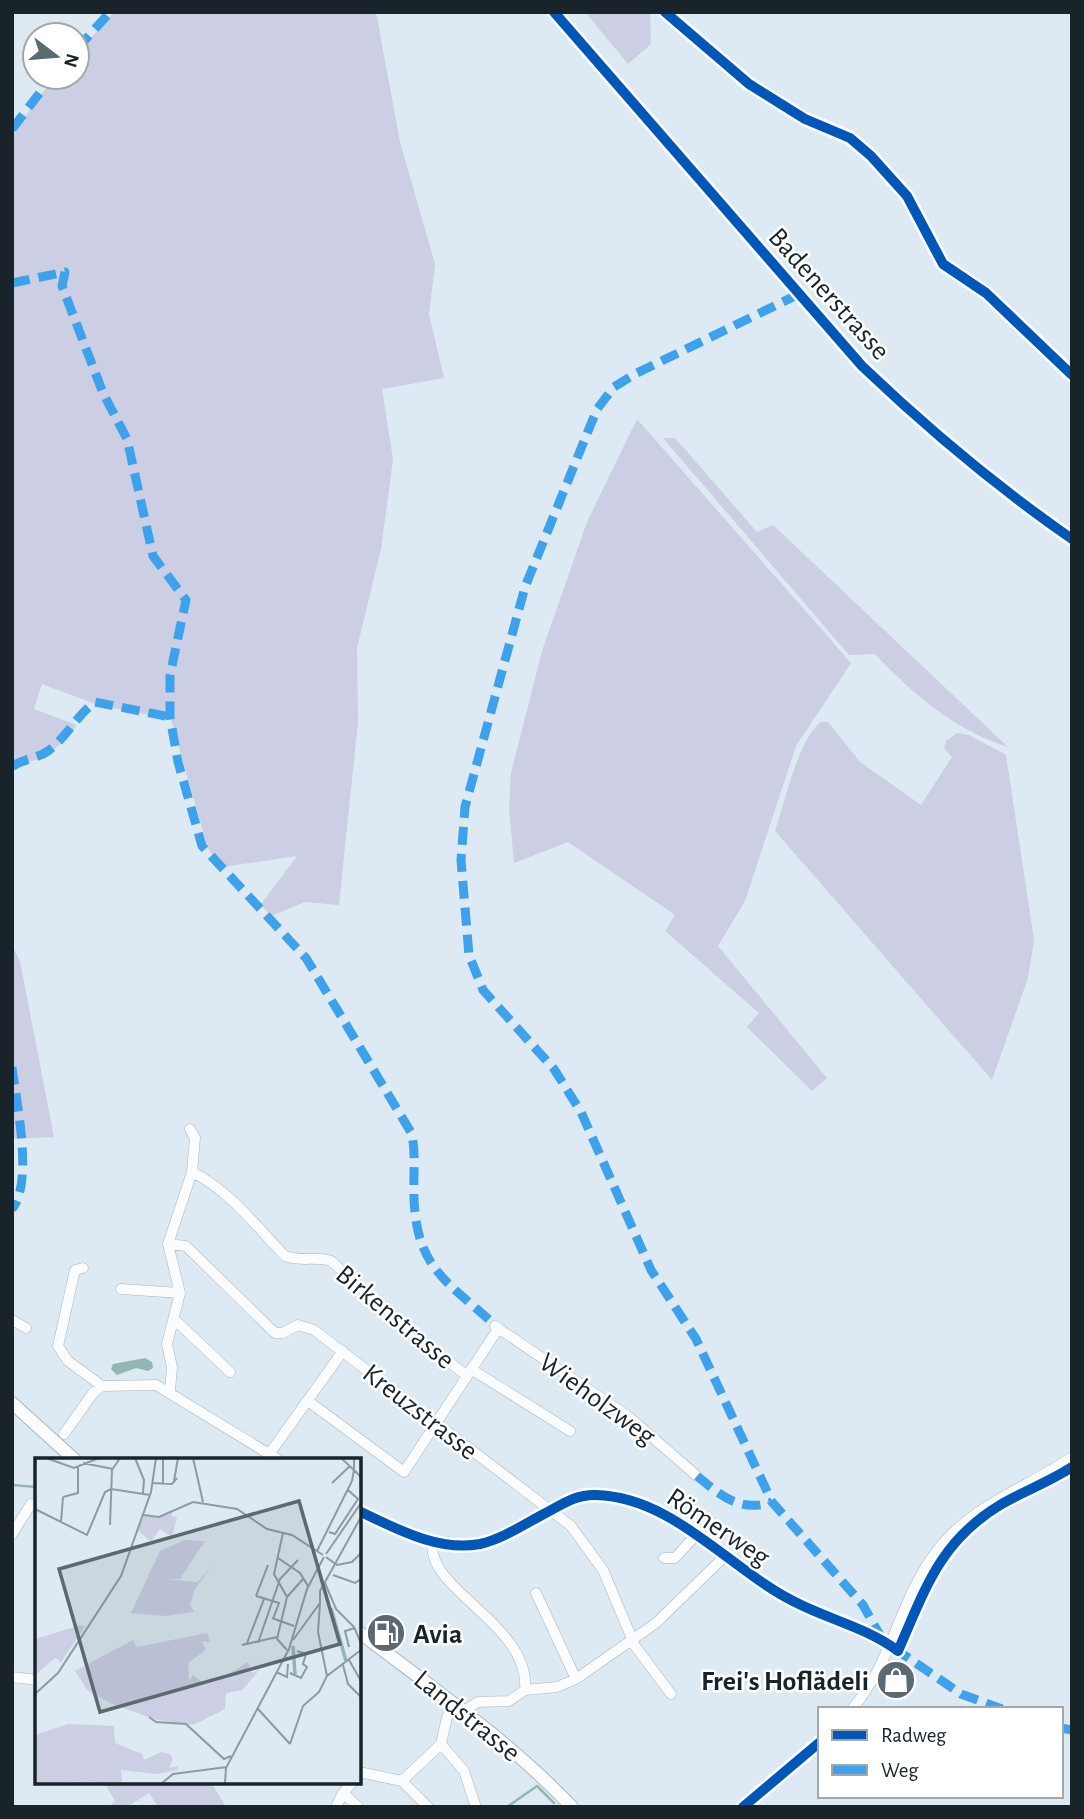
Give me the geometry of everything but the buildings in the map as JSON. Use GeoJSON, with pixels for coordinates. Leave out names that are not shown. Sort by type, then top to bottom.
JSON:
{"type":"FeatureCollection","features":[{"type":"Feature","properties":{"kind":"main road"},"geometry":{"type":"LineString","coordinates":[[12,1403],[73,1458]]}},
{"type":"Feature","properties":{"kind":"main road","name":"Landstrasse"},"geometry":{"type":"LineString","coordinates":[[360,1633],[461,1707],[518,1754],[572,1807]]}},
{"type":"Feature","properties":{"kind":"street","name":"Badenerstrasse"},"geometry":{"type":"LineString","coordinates":[[554,12],[862,366],[917,419],[1000,487],[1072,540]]}},
{"type":"Feature","properties":{"kind":"street"},"geometry":{"type":"LineString","coordinates":[[170,1391],[172,1367],[167,1344],[180,1293],[168,1244],[192,1172],[195,1146],[190,1129]]}},
{"type":"Feature","properties":{"kind":"street","name":"Birkenstrasse"},"geometry":{"type":"LineString","coordinates":[[192,1172],[228,1197],[285,1256],[296,1260],[320,1258],[331,1261],[411,1332],[469,1372],[570,1431]]}},
{"type":"Feature","properties":{"kind":"street","name":"Kreuzstrasse"},"geometry":{"type":"LineString","coordinates":[[168,1244],[186,1246],[275,1333],[283,1333],[298,1325],[307,1326],[343,1351],[579,1535],[603,1570],[632,1640],[671,1694]]}},
{"type":"Feature","properties":{"kind":"street"},"geometry":{"type":"LineString","coordinates":[[83,1268],[75,1270],[58,1346],[68,1361],[102,1386]]}},
{"type":"Feature","properties":{"kind":"street"},"geometry":{"type":"LineString","coordinates":[[121,1289],[180,1293]]}},
{"type":"Feature","properties":{"kind":"street"},"geometry":{"type":"LineString","coordinates":[[174,1319],[230,1372]]}},
{"type":"Feature","properties":{"kind":"street"},"geometry":{"type":"LineString","coordinates":[[12,1320],[26,1328]]}},
{"type":"Feature","properties":{"kind":"street","name":"Wieholzweg"},"geometry":{"type":"LineString","coordinates":[[469,1372],[496,1327],[629,1417],[697,1476]]}},
{"type":"Feature","properties":{"kind":"street"},"geometry":{"type":"LineString","coordinates":[[64,1434],[93,1393],[102,1386],[156,1385],[170,1391],[267,1457],[343,1351]]}},
{"type":"Feature","properties":{"kind":"street"},"geometry":{"type":"LineString","coordinates":[[308,1401],[404,1472],[469,1372]]}},
{"type":"Feature","properties":{"kind":"street"},"geometry":{"type":"LineString","coordinates":[[853,1707],[891,1646],[922,1576],[949,1535],[971,1515],[1072,1457]]}},
{"type":"Feature","properties":{"kind":"street","name":"Römerweg"},"geometry":{"type":"LineString","coordinates":[[360,1511],[433,1541],[479,1544],[585,1495],[623,1498],[667,1515],[724,1557],[793,1601],[891,1646]]}},
{"type":"Feature","properties":{"kind":"street"},"geometry":{"type":"LineString","coordinates":[[12,1534],[31,1504]]}},
{"type":"Feature","properties":{"kind":"street","name":"Römerweg"},"geometry":{"type":"LineString","coordinates":[[664,1558],[675,1558],[695,1536]]}},
{"type":"Feature","properties":{"kind":"street"},"geometry":{"type":"LineString","coordinates":[[433,1541],[435,1562],[467,1600],[513,1643],[526,1672],[525,1690]]}},
{"type":"Feature","properties":{"kind":"street"},"geometry":{"type":"LineString","coordinates":[[402,1781],[441,1744],[447,1717],[461,1707],[478,1702],[509,1701],[525,1690],[557,1687],[576,1679],[680,1602],[724,1557]]}},
{"type":"Feature","properties":{"kind":"street"},"geometry":{"type":"LineString","coordinates":[[536,1593],[576,1679]]}},
{"type":"Feature","properties":{"kind":"street"},"geometry":{"type":"LineString","coordinates":[[12,1677],[35,1680]]}},
{"type":"Feature","properties":{"kind":"street"},"geometry":{"type":"LineString","coordinates":[[441,1744],[464,1771],[476,1807]]}},
{"type":"Feature","properties":{"kind":"street"},"geometry":{"type":"LineString","coordinates":[[743,1807],[818,1744]]}},
{"type":"Feature","properties":{"kind":"street"},"geometry":{"type":"LineString","coordinates":[[360,1774],[402,1781],[428,1807]]}},
{"type":"Feature","properties":{"kind":"street"},"geometry":{"type":"LineString","coordinates":[[336,1807],[343,1793],[352,1784]]}},
{"type":"Feature","properties":{"kind":"street"},"geometry":{"type":"LineString","coordinates":[[343,1793],[358,1807]]}},
{"type":"Feature","properties":{"kind":"shaded area"},"geometry":{"type":"Polygon","coordinates":[[[114,12],[376,12],[400,142],[435,264],[429,314],[444,378],[382,389],[393,459],[381,549],[357,648],[358,722],[339,905],[305,902],[271,916],[261,904],[297,856],[223,867],[208,849],[171,719],[98,705],[42,684],[34,709],[77,725],[50,753],[12,767],[12,136],[44,91],[91,91],[91,38],[114,12]]]}},
{"type":"Feature","properties":{"kind":"shaded area"},"geometry":{"type":"Polygon","coordinates":[[[585,12],[650,12],[651,44],[628,64],[585,12]]]}},
{"type":"Feature","properties":{"kind":"shaded area"},"geometry":{"type":"Polygon","coordinates":[[[637,419],[851,663],[796,746],[745,901],[718,946],[827,1078],[812,1091],[747,1027],[759,1013],[665,931],[675,915],[568,842],[514,863],[509,809],[511,773],[542,651],[587,522],[637,419]]]}},
{"type":"Feature","properties":{"kind":"shaded area"},"geometry":{"type":"Polygon","coordinates":[[[663,438],[675,438],[757,532],[773,525],[1008,747],[970,731],[935,709],[875,654],[849,655],[663,438]]]}},
{"type":"Feature","properties":{"kind":"shaded area"},"geometry":{"type":"Polygon","coordinates":[[[821,722],[828,722],[860,762],[921,805],[952,757],[944,748],[946,741],[957,733],[969,735],[1006,755],[1034,940],[1028,978],[992,1080],[775,831],[799,756],[813,730],[821,722]]]}},
{"type":"Feature","properties":{"kind":"shaded area"},"geometry":{"type":"Polygon","coordinates":[[[12,945],[20,961],[54,1137],[12,1139],[12,945]]]}},
{"type":"Feature","properties":{"kind":"shaded area"},"geometry":{"type":"Polygon","coordinates":[[[145,1358],[152,1362],[153,1368],[148,1371],[136,1368],[117,1375],[111,1369],[113,1364],[145,1358]]]}},
{"type":"Feature","properties":{"kind":"shaded area"},"geometry":{"type":"Polygon","coordinates":[[[105,1784],[212,1784],[226,1807],[158,1807],[149,1793],[127,1807],[109,1807],[115,1801],[105,1784]]]}},
{"type":"Feature","properties":{"kind":"waterway"},"geometry":{"type":"LineString","coordinates":[[12,1485],[35,1487]]}},
{"type":"Feature","properties":{"kind":"waterway"},"geometry":{"type":"LineString","coordinates":[[507,1807],[537,1786],[554,1803]]}},
{"type":"Feature","properties":{"kind":"marked path"},"geometry":{"type":"LineString","coordinates":[[91,33],[110,12]]}},
{"type":"Feature","properties":{"kind":"marked path"},"geometry":{"type":"LineString","coordinates":[[12,129],[41,91]]}},
{"type":"Feature","properties":{"kind":"marked path"},"geometry":{"type":"LineString","coordinates":[[12,283],[65,272],[62,286],[103,393],[127,439],[153,556],[186,600],[170,675],[170,717],[178,762],[202,846],[306,958],[412,1134],[416,1223],[428,1258],[449,1284],[495,1325]]}},
{"type":"Feature","properties":{"kind":"marked path"},"geometry":{"type":"LineString","coordinates":[[799,294],[635,374],[614,387],[597,409],[525,587],[465,807],[461,860],[469,955],[483,990],[554,1069],[581,1112],[651,1270],[696,1339],[772,1502],[863,1605],[882,1639]]}},
{"type":"Feature","properties":{"kind":"marked path"},"geometry":{"type":"LineString","coordinates":[[12,767],[48,751],[95,702],[170,717]]}},
{"type":"Feature","properties":{"kind":"marked path"},"geometry":{"type":"LineString","coordinates":[[12,1067],[23,1161],[22,1180],[12,1209]]}},
{"type":"Feature","properties":{"kind":"marked path"},"geometry":{"type":"LineString","coordinates":[[697,1476],[722,1495],[740,1504],[761,1505],[772,1502]]}},
{"type":"Feature","properties":{"kind":"marked path"},"geometry":{"type":"LineString","coordinates":[[894,1648],[961,1694],[997,1707]]}},
{"type":"Feature","properties":{"kind":"marked path"},"geometry":{"type":"LineString","coordinates":[[1063,1728],[1072,1730]]}},
{"type":"Feature","properties":{"kind":"cycle path"},"geometry":{"type":"LineString","coordinates":[[554,12],[862,366],[964,457],[1072,539]]}},
{"type":"Feature","properties":{"kind":"cycle path"},"geometry":{"type":"LineString","coordinates":[[665,12],[749,84],[805,119],[850,138],[871,156],[907,196],[943,264],[986,293],[1072,375]]}},
{"type":"Feature","properties":{"kind":"cycle path"},"geometry":{"type":"LineString","coordinates":[[360,1511],[417,1537],[464,1546],[496,1539],[581,1496],[624,1499],[675,1521],[793,1601],[874,1636],[898,1651],[936,1569],[962,1535],[1000,1505],[1072,1467]]}},
{"type":"Feature","properties":{"kind":"cycle path"},"geometry":{"type":"LineString","coordinates":[[743,1807],[818,1744]]}},
{"type":"Feature","properties":{"kind":"place","name":"Avia"},"geometry":{"type":"Point","coordinates":[386,1633]}},
{"type":"Feature","properties":{"kind":"place","name":"Frei's Hoflädeli"},"geometry":{"type":"Point","coordinates":[896,1680]}}]}
